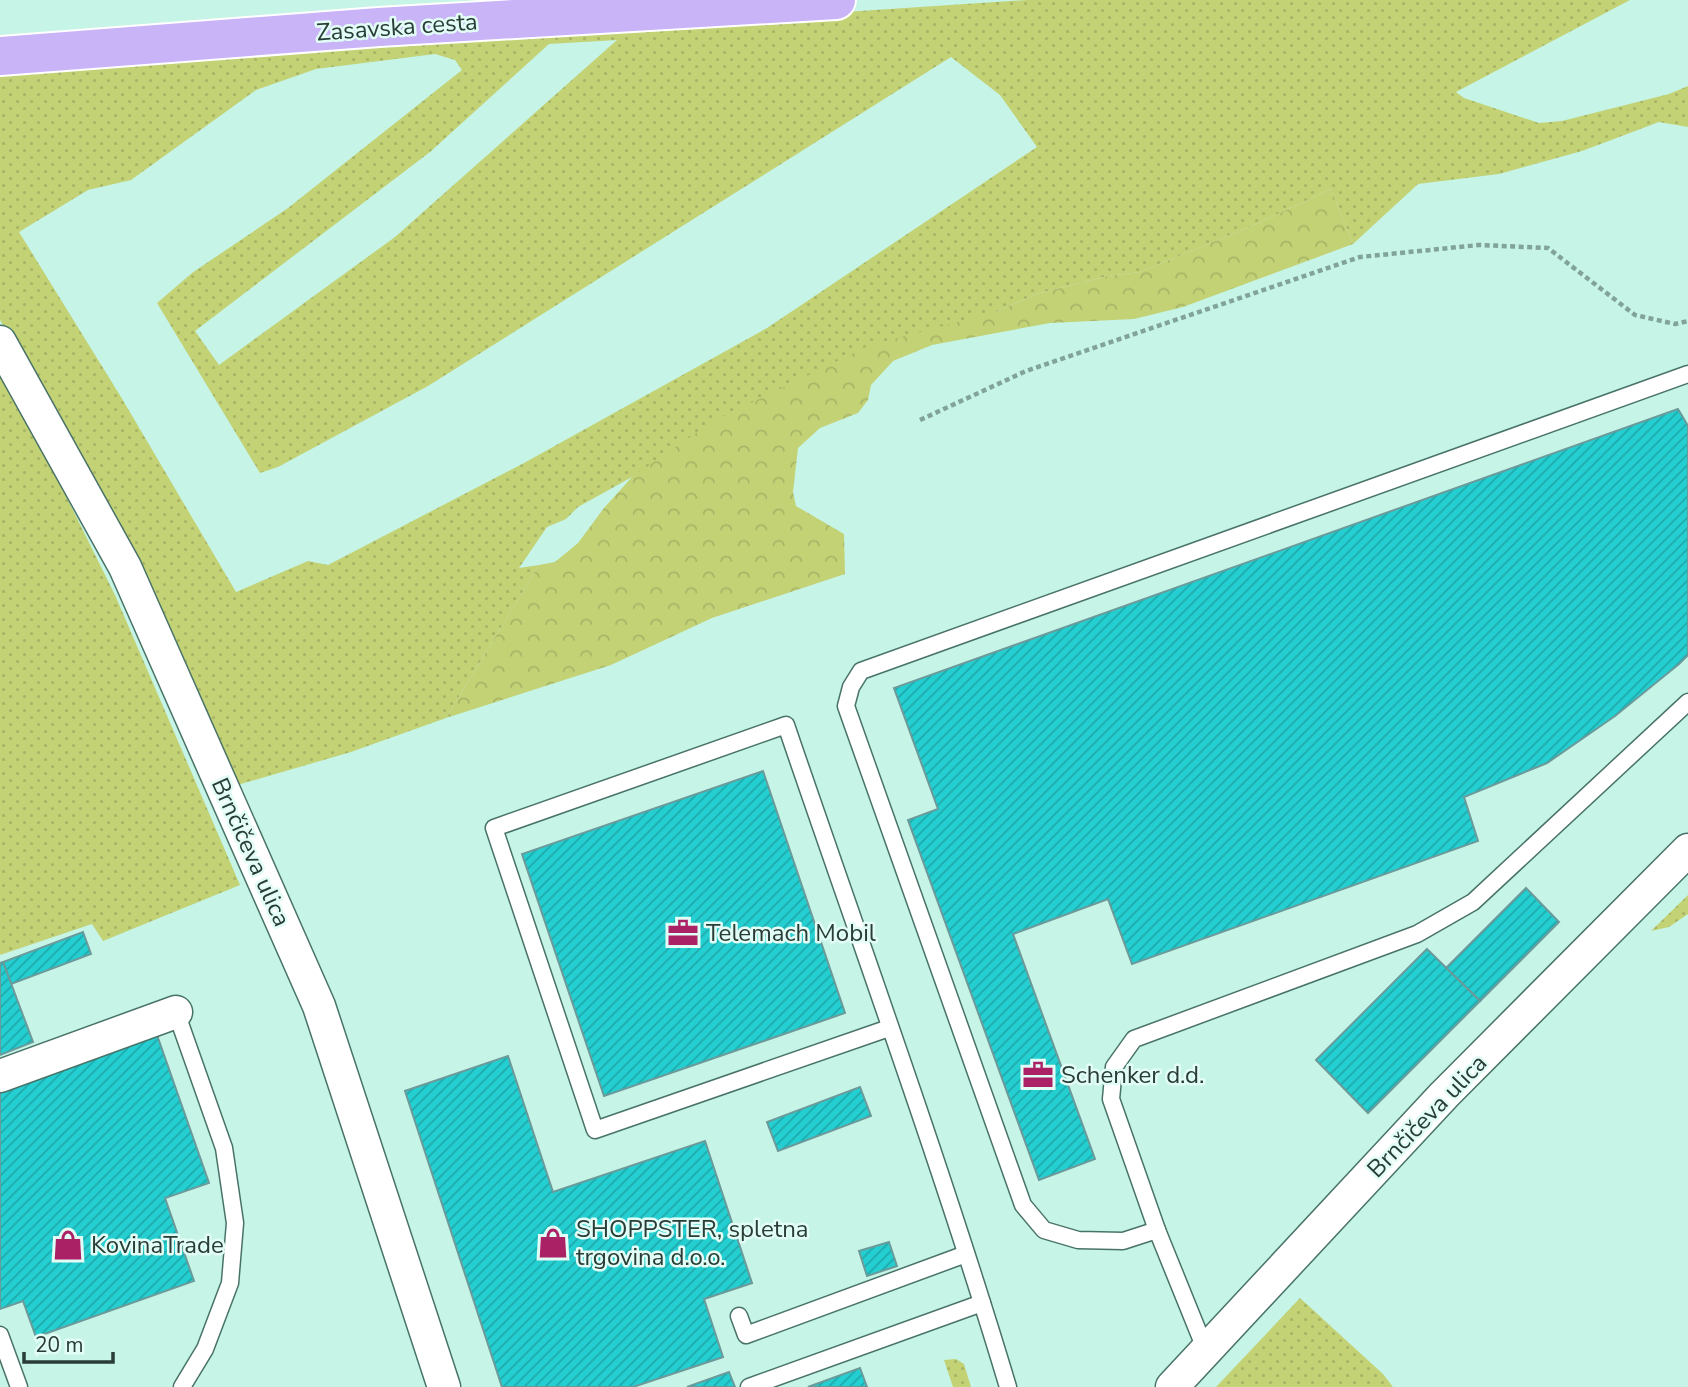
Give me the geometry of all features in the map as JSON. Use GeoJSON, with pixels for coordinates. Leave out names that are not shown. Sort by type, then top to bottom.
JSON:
{"type":"FeatureCollection","features":[{"type":"Feature","properties":{"kind":"main road","name":"Zasavska cesta"},"geometry":{"type":"LineString","coordinates":[[0,56],[379,27],[836,0]]}},
{"type":"Feature","properties":{"kind":"street","name":"Brnčičeva ulica"},"geometry":{"type":"LineString","coordinates":[[0,342],[125,567],[319,1006],[444,1387]]}},
{"type":"Feature","properties":{"kind":"street","name":"Brnčičeva ulica"},"geometry":{"type":"LineString","coordinates":[[1172,1387],[1444,1095],[1688,850]]}},
{"type":"Feature","properties":{"kind":"street"},"geometry":{"type":"LineString","coordinates":[[0,1076],[176,1012]]}},
{"type":"Feature","properties":{"kind":"lane"},"geometry":{"type":"LineString","coordinates":[[1157,1230],[1123,1241],[1078,1240],[1044,1230],[1023,1205],[846,706],[851,687],[861,671],[1688,374]]}},
{"type":"Feature","properties":{"kind":"lane"},"geometry":{"type":"LineString","coordinates":[[1206,1351],[1157,1230],[1111,1099],[1114,1067],[1134,1039],[1417,934],[1473,902],[1688,702]]}},
{"type":"Feature","properties":{"kind":"lane"},"geometry":{"type":"LineString","coordinates":[[889,1028],[595,1130],[494,828],[786,725],[966,1254],[1008,1387]]}},
{"type":"Feature","properties":{"kind":"lane"},"geometry":{"type":"LineString","coordinates":[[176,1012],[224,1148],[235,1223],[230,1283],[205,1349],[182,1387]]}},
{"type":"Feature","properties":{"kind":"lane"},"geometry":{"type":"LineString","coordinates":[[739,1316],[746,1335],[966,1254]]}},
{"type":"Feature","properties":{"kind":"lane"},"geometry":{"type":"LineString","coordinates":[[750,1387],[982,1303]]}},
{"type":"Feature","properties":{"kind":"lane"},"geometry":{"type":"LineString","coordinates":[[0,1335],[19,1387]]}},
{"type":"Feature","properties":{"kind":"path"},"geometry":{"type":"LineString","coordinates":[[920,420],[1027,371],[1360,257],[1479,245],[1548,248],[1635,315],[1675,324],[1688,321]]}},
{"type":"Feature","properties":{"kind":"green space"},"geometry":{"type":"Polygon","coordinates":[[[1027,0],[1630,0],[1456,92],[1464,98],[1539,123],[1562,121],[1669,94],[1688,86],[1688,127],[1659,122],[1582,151],[1499,174],[1418,184],[1353,244],[1331,189],[1259,223],[1140,272],[1108,276],[1036,294],[996,312],[632,477],[578,507],[566,519],[547,527],[519,568],[539,565],[446,718],[351,752],[234,786],[69,446],[0,320],[0,75],[29,66],[1027,0]],[[617,40],[549,44],[430,152],[195,331],[219,365],[395,237],[617,40]],[[435,54],[316,69],[256,90],[131,180],[88,190],[19,232],[121,397],[236,592],[308,561],[328,565],[524,463],[767,328],[1037,147],[1000,95],[951,57],[428,386],[278,467],[260,473],[157,303],[192,273],[288,208],[462,70],[455,60],[435,54]]]}},
{"type":"Feature","properties":{"kind":"green space"},"geometry":{"type":"Polygon","coordinates":[[[1331,189],[1353,244],[1183,307],[1134,319],[1050,323],[932,345],[893,361],[871,385],[868,400],[858,413],[820,428],[798,448],[793,492],[796,506],[844,534],[845,574],[712,618],[611,665],[446,718],[539,565],[555,562],[578,543],[632,477],[712,422],[868,346],[996,312],[1036,294],[1108,276],[1140,272],[1259,223],[1331,189]]]}},
{"type":"Feature","properties":{"kind":"green space"},"geometry":{"type":"Polygon","coordinates":[[[0,376],[60,484],[115,595],[240,885],[103,941],[92,924],[0,955],[0,376]]]}},
{"type":"Feature","properties":{"kind":"green space"},"geometry":{"type":"Polygon","coordinates":[[[1688,895],[1688,914],[1669,927],[1651,931],[1688,895]]]}},
{"type":"Feature","properties":{"kind":"green space"},"geometry":{"type":"Polygon","coordinates":[[[1300,1298],[1383,1374],[1393,1387],[1216,1387],[1300,1298]]]}},
{"type":"Feature","properties":{"kind":"green space"},"geometry":{"type":"Polygon","coordinates":[[[956,1359],[964,1364],[971,1387],[953,1387],[944,1360],[956,1359]]]}},
{"type":"Feature","properties":{"kind":"building"},"geometry":{"type":"Polygon","coordinates":[[[1678,409],[1688,426],[1688,655],[1615,716],[1547,763],[1464,797],[1478,841],[1132,964],[1108,899],[1013,934],[1095,1159],[1039,1180],[908,820],[938,809],[894,688],[1678,409]]]}},
{"type":"Feature","properties":{"kind":"building","name":"Telemach Mobil"},"geometry":{"type":"Polygon","coordinates":[[[763,771],[845,1013],[604,1096],[522,854],[763,771]]]}},
{"type":"Feature","properties":{"kind":"building"},"geometry":{"type":"Polygon","coordinates":[[[1526,888],[1559,922],[1480,1001],[1446,968],[1526,888]]]}},
{"type":"Feature","properties":{"kind":"building"},"geometry":{"type":"Polygon","coordinates":[[[83,932],[91,954],[11,984],[3,962],[83,932]]]}},
{"type":"Feature","properties":{"kind":"building"},"geometry":{"type":"Polygon","coordinates":[[[1427,949],[1480,1001],[1368,1113],[1316,1060],[1427,949]]]}},
{"type":"Feature","properties":{"kind":"building"},"geometry":{"type":"Polygon","coordinates":[[[3,962],[33,1042],[0,1055],[0,963],[3,962]]]}},
{"type":"Feature","properties":{"kind":"building"},"geometry":{"type":"Polygon","coordinates":[[[157,1035],[209,1183],[165,1198],[194,1281],[36,1337],[23,1301],[0,1309],[0,1091],[157,1035]]]}},
{"type":"Feature","properties":{"kind":"building"},"geometry":{"type":"Polygon","coordinates":[[[508,1056],[553,1192],[705,1141],[752,1283],[704,1299],[723,1357],[633,1387],[502,1387],[405,1091],[508,1056]]]}},
{"type":"Feature","properties":{"kind":"building"},"geometry":{"type":"Polygon","coordinates":[[[860,1087],[871,1116],[778,1151],[767,1122],[860,1087]]]}},
{"type":"Feature","properties":{"kind":"building"},"geometry":{"type":"Polygon","coordinates":[[[889,1242],[897,1266],[867,1276],[859,1251],[889,1242]]]}},
{"type":"Feature","properties":{"kind":"building"},"geometry":{"type":"Polygon","coordinates":[[[860,1368],[867,1387],[808,1387],[860,1368]]]}},
{"type":"Feature","properties":{"kind":"building"},"geometry":{"type":"Polygon","coordinates":[[[729,1372],[735,1387],[687,1387],[729,1372]]]}},
{"type":"Feature","properties":{"kind":"place","name":"Telemach Mobil"},"geometry":{"type":"Point","coordinates":[683,933]}},
{"type":"Feature","properties":{"kind":"place","name":"Schenker d.d."},"geometry":{"type":"Point","coordinates":[1038,1075]}},
{"type":"Feature","properties":{"kind":"place","name":"SHOPPSTER, spletna trgovina d.o.o."},"geometry":{"type":"Point","coordinates":[553,1243]}},
{"type":"Feature","properties":{"kind":"place","name":"KovinaTrade"},"geometry":{"type":"Point","coordinates":[68,1245]}}]}
